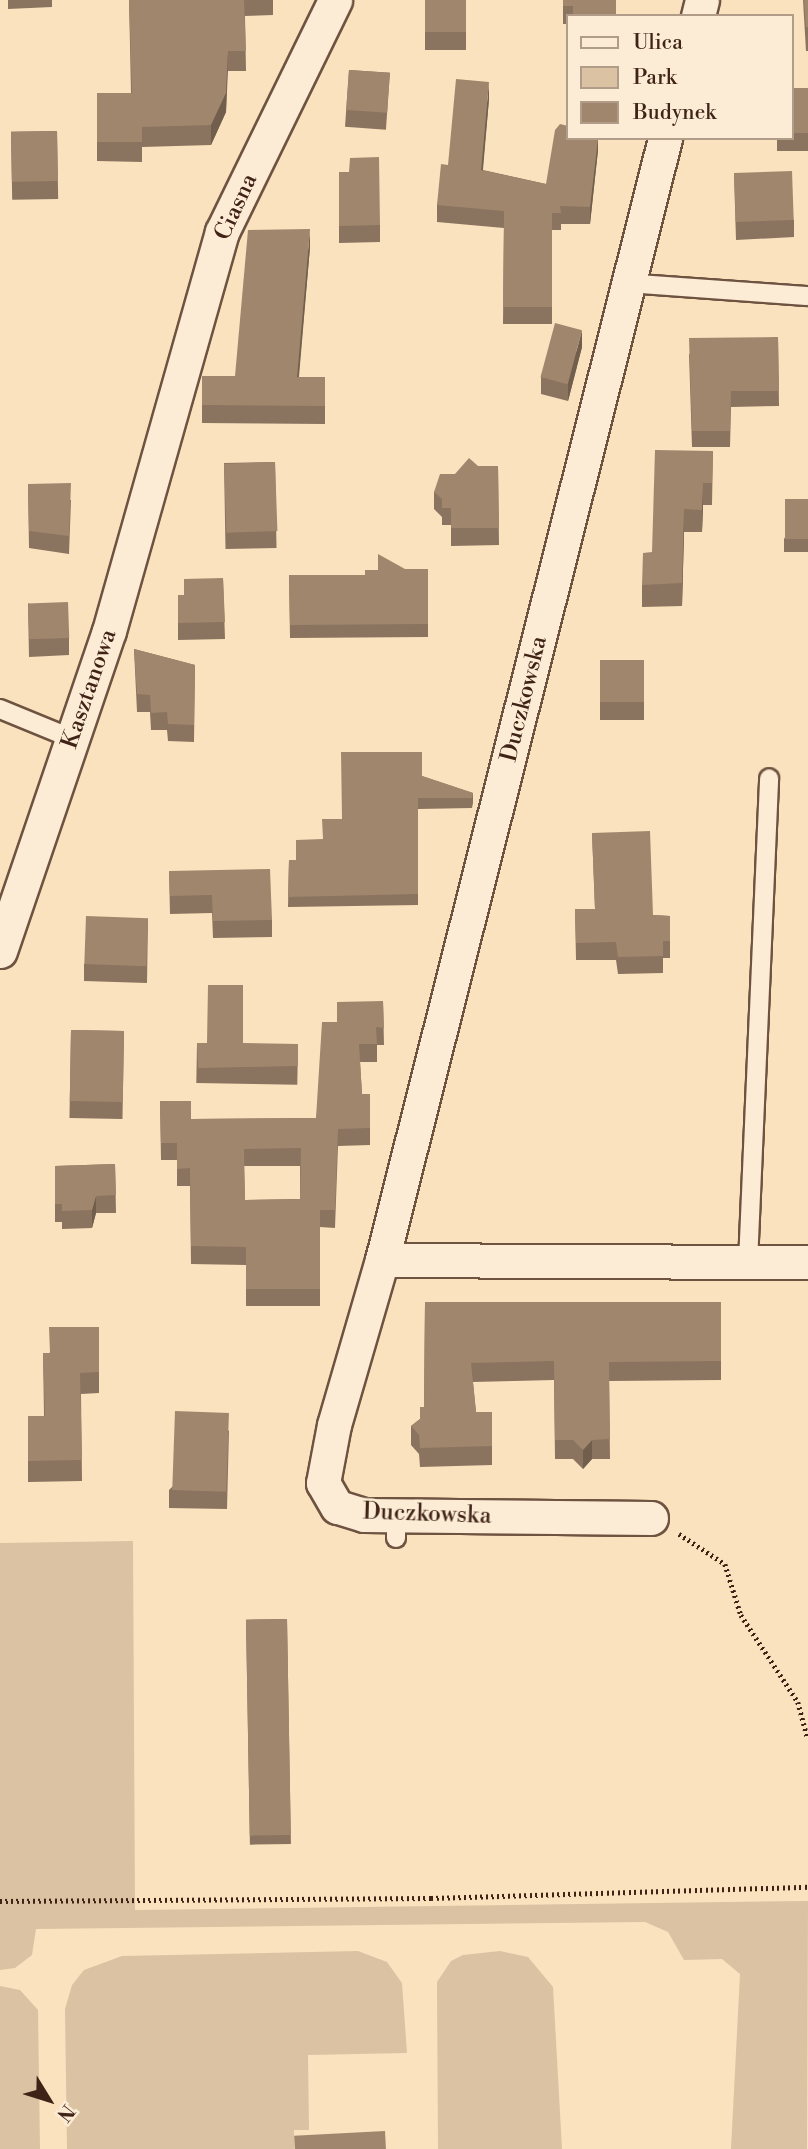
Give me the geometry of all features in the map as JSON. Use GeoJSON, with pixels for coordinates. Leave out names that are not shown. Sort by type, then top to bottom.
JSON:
{"type":"FeatureCollection","features":[{"type":"Feature","properties":{"kind":"street","name":"Ciasna"},"geometry":{"type":"LineString","coordinates":[[170,425],[222,232],[335,0]]}},
{"type":"Feature","properties":{"kind":"street","name":"Duczkowska"},"geometry":{"type":"LineString","coordinates":[[651,1518],[396,1527],[337,1507],[323,1483],[334,1425],[382,1260],[626,283],[664,140]]}},
{"type":"Feature","properties":{"kind":"street","name":"Kasztanowa"},"geometry":{"type":"LineString","coordinates":[[2,936],[73,739],[170,425]]}},
{"type":"Feature","properties":{"kind":"street"},"geometry":{"type":"LineString","coordinates":[[382,1260],[808,1262]]}},
{"type":"Feature","properties":{"kind":"lane"},"geometry":{"type":"LineString","coordinates":[[626,283],[808,296]]}},
{"type":"Feature","properties":{"kind":"lane"},"geometry":{"type":"LineString","coordinates":[[0,709],[73,739]]}},
{"type":"Feature","properties":{"kind":"lane"},"geometry":{"type":"LineString","coordinates":[[748,1263],[769,778]]}},
{"type":"Feature","properties":{"kind":"path"},"geometry":{"type":"LineString","coordinates":[[651,1518],[725,1564],[741,1615],[798,1702],[808,1739]]}},
{"type":"Feature","properties":{"kind":"path"},"geometry":{"type":"LineString","coordinates":[[0,1901],[431,1898],[808,1888]]}},
{"type":"Feature","properties":{"kind":"green space"},"geometry":{"type":"Polygon","coordinates":[[[133,1541],[135,1910],[808,1901],[807,2149],[731,2149],[740,1974],[722,1959],[684,1960],[668,1932],[645,1922],[36,1929],[32,1955],[15,1968],[0,1970],[0,1543],[133,1541]]]}},
{"type":"Feature","properties":{"kind":"green space"},"geometry":{"type":"Polygon","coordinates":[[[358,1951],[387,1962],[402,1983],[407,2053],[308,2055],[309,2130],[294,2130],[294,2149],[67,2149],[65,2009],[72,1985],[84,1970],[122,1956],[358,1951]]]}},
{"type":"Feature","properties":{"kind":"green space"},"geometry":{"type":"Polygon","coordinates":[[[500,1951],[528,1957],[553,1987],[562,2149],[438,2149],[437,1982],[451,1961],[463,1955],[500,1951]]]}},
{"type":"Feature","properties":{"kind":"green space"},"geometry":{"type":"Polygon","coordinates":[[[0,1986],[20,1990],[38,2010],[40,2149],[0,2149],[0,1986]]]}},
{"type":"Feature","properties":{"kind":"building"},"geometry":{"type":"Polygon","coordinates":[[[129,0],[244,0],[246,51],[228,51],[226,93],[211,125],[142,127],[142,142],[97,142],[97,93],[132,93],[129,0]]]}},
{"type":"Feature","properties":{"kind":"building"},"geometry":{"type":"Polygon","coordinates":[[[425,0],[466,0],[466,32],[425,32],[425,0]]]}},
{"type":"Feature","properties":{"kind":"building"},"geometry":{"type":"Polygon","coordinates":[[[563,0],[616,0],[616,14],[573,14],[573,6],[563,6],[563,0]]]}},
{"type":"Feature","properties":{"kind":"building"},"geometry":{"type":"Polygon","coordinates":[[[804,0],[808,0],[808,27],[806,27],[804,0]]]}},
{"type":"Feature","properties":{"kind":"building"},"geometry":{"type":"Polygon","coordinates":[[[349,70],[390,73],[387,113],[346,110],[349,70]]]}},
{"type":"Feature","properties":{"kind":"building"},"geometry":{"type":"Polygon","coordinates":[[[456,79],[489,82],[481,170],[546,184],[555,130],[560,124],[566,126],[566,140],[598,140],[590,207],[560,206],[561,213],[552,213],[552,307],[503,307],[504,211],[437,205],[441,164],[448,165],[456,79]]]}},
{"type":"Feature","properties":{"kind":"building"},"geometry":{"type":"Polygon","coordinates":[[[794,88],[808,88],[808,133],[794,133],[794,88]]]}},
{"type":"Feature","properties":{"kind":"building"},"geometry":{"type":"Polygon","coordinates":[[[57,131],[58,181],[12,182],[11,132],[57,131]]]}},
{"type":"Feature","properties":{"kind":"building"},"geometry":{"type":"Polygon","coordinates":[[[379,157],[380,225],[339,226],[339,172],[349,172],[350,158],[379,157]]]}},
{"type":"Feature","properties":{"kind":"building"},"geometry":{"type":"Polygon","coordinates":[[[792,171],[794,220],[736,222],[734,173],[792,171]]]}},
{"type":"Feature","properties":{"kind":"building"},"geometry":{"type":"Polygon","coordinates":[[[310,229],[297,377],[325,377],[325,406],[202,405],[202,376],[235,376],[248,230],[310,229]]]}},
{"type":"Feature","properties":{"kind":"building"},"geometry":{"type":"Polygon","coordinates":[[[555,323],[582,330],[568,384],[541,377],[555,323]]]}},
{"type":"Feature","properties":{"kind":"building"},"geometry":{"type":"Polygon","coordinates":[[[778,337],[779,391],[731,391],[730,431],[692,431],[689,338],[778,337]]]}},
{"type":"Feature","properties":{"kind":"building"},"geometry":{"type":"Polygon","coordinates":[[[655,450],[713,451],[712,483],[703,483],[702,510],[684,509],[682,583],[642,585],[643,553],[652,552],[655,450]]]}},
{"type":"Feature","properties":{"kind":"building"},"geometry":{"type":"Polygon","coordinates":[[[469,458],[478,466],[498,466],[499,528],[451,528],[451,508],[442,508],[442,499],[434,492],[440,474],[455,474],[469,458]]]}},
{"type":"Feature","properties":{"kind":"building"},"geometry":{"type":"Polygon","coordinates":[[[275,462],[277,531],[226,533],[224,464],[275,462]]]}},
{"type":"Feature","properties":{"kind":"building"},"geometry":{"type":"Polygon","coordinates":[[[71,483],[69,536],[29,531],[28,484],[71,483]]]}},
{"type":"Feature","properties":{"kind":"building"},"geometry":{"type":"Polygon","coordinates":[[[785,499],[808,499],[808,539],[785,539],[785,499]]]}},
{"type":"Feature","properties":{"kind":"building"},"geometry":{"type":"Polygon","coordinates":[[[378,554],[405,569],[428,569],[428,624],[290,625],[289,575],[365,575],[365,570],[378,570],[378,554]]]}},
{"type":"Feature","properties":{"kind":"building"},"geometry":{"type":"Polygon","coordinates":[[[223,578],[225,622],[178,623],[178,595],[184,595],[184,579],[223,578]]]}},
{"type":"Feature","properties":{"kind":"building"},"geometry":{"type":"Polygon","coordinates":[[[68,602],[69,638],[29,639],[28,603],[68,602]]]}},
{"type":"Feature","properties":{"kind":"building"},"geometry":{"type":"Polygon","coordinates":[[[134,649],[195,665],[194,725],[168,724],[167,712],[151,713],[150,695],[137,694],[134,649]]]}},
{"type":"Feature","properties":{"kind":"building"},"geometry":{"type":"Polygon","coordinates":[[[600,660],[644,660],[644,702],[600,702],[600,660]]]}},
{"type":"Feature","properties":{"kind":"building"},"geometry":{"type":"Polygon","coordinates":[[[341,752],[422,752],[422,776],[473,793],[472,798],[418,798],[418,894],[288,897],[289,860],[296,860],[296,840],[323,839],[322,819],[342,819],[341,752]]]}},
{"type":"Feature","properties":{"kind":"building"},"geometry":{"type":"Polygon","coordinates":[[[650,831],[653,915],[670,916],[670,941],[663,941],[663,956],[618,957],[616,942],[576,943],[575,909],[595,909],[592,833],[650,831]]]}},
{"type":"Feature","properties":{"kind":"building"},"geometry":{"type":"Polygon","coordinates":[[[270,869],[272,920],[213,921],[212,895],[170,896],[169,871],[270,869]]]}},
{"type":"Feature","properties":{"kind":"building"},"geometry":{"type":"Polygon","coordinates":[[[86,916],[148,918],[146,966],[84,964],[86,916]]]}},
{"type":"Feature","properties":{"kind":"building"},"geometry":{"type":"Polygon","coordinates":[[[208,985],[243,985],[243,1043],[298,1044],[298,1066],[198,1068],[197,1043],[207,1043],[208,985]]]}},
{"type":"Feature","properties":{"kind":"building"},"geometry":{"type":"Polygon","coordinates":[[[383,1001],[384,1028],[376,1027],[377,1044],[359,1044],[362,1094],[370,1094],[370,1128],[338,1129],[335,1210],[320,1210],[320,1289],[246,1289],[246,1247],[191,1246],[190,1168],[177,1169],[177,1143],[161,1143],[160,1101],[191,1101],[191,1119],[316,1118],[322,1022],[337,1022],[337,1002],[383,1001]],[[301,1148],[244,1149],[245,1200],[300,1199],[301,1148]]]}},
{"type":"Feature","properties":{"kind":"building"},"geometry":{"type":"Polygon","coordinates":[[[71,1030],[124,1031],[123,1102],[70,1101],[71,1030]]]}},
{"type":"Feature","properties":{"kind":"building"},"geometry":{"type":"Polygon","coordinates":[[[115,1164],[116,1195],[96,1196],[92,1210],[62,1211],[62,1204],[55,1204],[55,1166],[115,1164]]]}},
{"type":"Feature","properties":{"kind":"building"},"geometry":{"type":"Polygon","coordinates":[[[425,1302],[721,1302],[721,1361],[609,1362],[610,1439],[592,1440],[583,1450],[573,1440],[555,1440],[554,1361],[471,1363],[476,1412],[492,1412],[492,1446],[420,1448],[419,1435],[411,1426],[420,1419],[420,1407],[424,1407],[425,1302]]]}},
{"type":"Feature","properties":{"kind":"building"},"geometry":{"type":"Polygon","coordinates":[[[49,1327],[99,1327],[99,1372],[80,1373],[82,1460],[28,1461],[28,1416],[45,1416],[43,1353],[50,1353],[49,1327]]]}},
{"type":"Feature","properties":{"kind":"building"},"geometry":{"type":"Polygon","coordinates":[[[175,1411],[229,1413],[226,1492],[172,1490],[175,1411]]]}},
{"type":"Feature","properties":{"kind":"building"},"geometry":{"type":"Polygon","coordinates":[[[287,1619],[291,1835],[250,1836],[246,1620],[287,1619]]]}},
{"type":"Feature","properties":{"kind":"building"},"geometry":{"type":"Polygon","coordinates":[[[385,2131],[386,2149],[295,2149],[294,2136],[385,2131]]]}}]}
